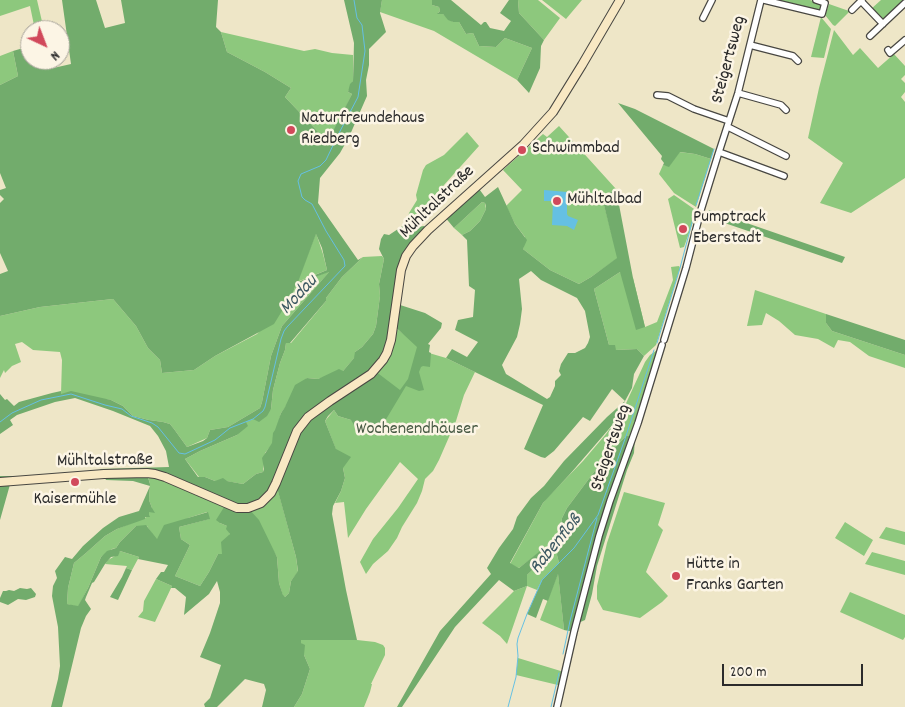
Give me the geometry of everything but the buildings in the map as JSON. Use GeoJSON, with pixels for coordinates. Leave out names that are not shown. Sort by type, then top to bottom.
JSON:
{"type":"FeatureCollection","features":[{"type":"Feature","properties":{"kind":"street","name":"Mühltalstraße"},"geometry":{"type":"LineString","coordinates":[[0,482],[104,474],[147,473],[165,477],[232,506],[248,508],[261,504],[273,488],[297,431],[308,416],[371,374],[383,360],[391,340],[401,270],[406,256],[413,246],[428,230],[536,132],[559,104],[620,0]]}},
{"type":"Feature","properties":{"kind":"street"},"geometry":{"type":"LineString","coordinates":[[703,18],[712,0]]}},
{"type":"Feature","properties":{"kind":"street"},"geometry":{"type":"LineString","coordinates":[[763,0],[822,14],[825,4],[816,0]]}},
{"type":"Feature","properties":{"kind":"street","name":"Steigertsweg"},"geometry":{"type":"LineString","coordinates":[[557,707],[599,536],[638,423],[686,268],[701,210],[738,93],[763,0]]}},
{"type":"Feature","properties":{"kind":"street"},"geometry":{"type":"LineString","coordinates":[[852,10],[862,1],[882,24]]}},
{"type":"Feature","properties":{"kind":"street"},"geometry":{"type":"LineString","coordinates":[[870,36],[905,3]]}},
{"type":"Feature","properties":{"kind":"street"},"geometry":{"type":"LineString","coordinates":[[888,50],[890,53],[905,40]]}},
{"type":"Feature","properties":{"kind":"street"},"geometry":{"type":"LineString","coordinates":[[750,45],[793,56],[798,61]]}},
{"type":"Feature","properties":{"kind":"street"},"geometry":{"type":"LineString","coordinates":[[738,93],[781,105],[786,110]]}},
{"type":"Feature","properties":{"kind":"street"},"geometry":{"type":"LineString","coordinates":[[657,95],[670,97],[728,124]]}},
{"type":"Feature","properties":{"kind":"street","name":"Steigertsweg"},"geometry":{"type":"LineString","coordinates":[[728,124],[786,156]]}},
{"type":"Feature","properties":{"kind":"street"},"geometry":{"type":"LineString","coordinates":[[719,152],[784,176]]}},
{"type":"Feature","properties":{"kind":"green space"},"geometry":{"type":"Polygon","coordinates":[[[0,0],[37,0],[42,20],[33,20],[30,6],[0,16],[0,0]]]}},
{"type":"Feature","properties":{"kind":"green space"},"geometry":{"type":"Polygon","coordinates":[[[62,0],[96,0],[105,28],[125,23],[121,0],[218,0],[216,27],[221,32],[227,52],[291,88],[285,97],[328,141],[352,94],[348,92],[353,81],[354,43],[344,0],[382,0],[380,13],[386,32],[369,49],[369,65],[366,80],[367,96],[340,153],[320,178],[318,203],[358,260],[363,257],[342,277],[326,298],[326,301],[290,343],[286,343],[273,390],[271,409],[267,416],[259,422],[253,419],[246,422],[248,426],[237,435],[185,459],[198,477],[205,477],[215,481],[223,478],[227,481],[243,484],[256,474],[263,472],[262,458],[272,443],[273,433],[295,385],[307,378],[318,379],[339,369],[343,371],[354,358],[355,352],[373,334],[376,326],[380,296],[379,284],[384,259],[379,249],[384,234],[389,235],[407,223],[409,228],[424,226],[428,230],[406,256],[397,304],[425,313],[442,323],[441,328],[428,344],[430,345],[429,352],[431,353],[430,367],[423,366],[419,372],[424,390],[419,391],[406,386],[376,436],[373,428],[364,424],[354,425],[351,420],[338,416],[334,410],[325,421],[336,449],[351,457],[343,468],[345,478],[333,506],[332,514],[357,640],[301,640],[301,643],[305,645],[304,655],[310,669],[302,694],[294,707],[262,707],[266,690],[264,684],[245,679],[217,707],[205,707],[204,704],[210,698],[221,665],[200,657],[220,603],[217,581],[209,594],[184,615],[186,597],[175,588],[171,588],[172,586],[156,579],[161,572],[164,572],[168,565],[138,559],[139,557],[120,551],[118,556],[111,557],[92,583],[85,600],[91,609],[81,628],[62,707],[51,707],[60,666],[58,627],[52,596],[53,586],[57,578],[55,571],[65,557],[72,559],[103,528],[119,517],[139,511],[150,486],[133,481],[106,480],[100,469],[169,467],[166,451],[150,426],[75,398],[55,402],[17,415],[10,420],[13,425],[0,434],[0,394],[14,406],[19,402],[61,391],[61,394],[71,391],[111,400],[123,406],[133,416],[170,424],[187,447],[203,441],[207,438],[210,430],[228,427],[260,408],[271,356],[282,326],[329,272],[296,284],[293,293],[274,324],[215,356],[194,370],[162,373],[160,360],[148,348],[136,326],[113,299],[40,307],[0,316],[0,274],[8,271],[0,253],[0,203],[4,199],[0,195],[0,190],[6,188],[0,173],[0,85],[18,76],[13,51],[20,49],[20,70],[70,70],[70,20],[65,20],[62,0]],[[316,234],[298,282],[327,270],[322,248],[316,234]],[[394,326],[389,346],[375,371],[400,390],[408,379],[417,347],[394,326]],[[147,474],[150,484],[149,500],[155,513],[149,512],[150,517],[145,517],[145,519],[117,529],[105,536],[74,563],[68,588],[67,604],[78,606],[101,557],[107,551],[116,548],[136,526],[146,525],[157,539],[164,525],[208,512],[210,519],[179,527],[181,539],[190,545],[175,576],[200,586],[218,554],[222,554],[221,542],[230,534],[226,529],[227,526],[216,520],[226,504],[147,474]],[[276,484],[271,493],[248,508],[259,520],[277,557],[279,583],[285,597],[289,593],[291,581],[298,571],[276,484]]]}},
{"type":"Feature","properties":{"kind":"green space"},"geometry":{"type":"Polygon","coordinates":[[[382,0],[432,0],[432,5],[439,7],[440,11],[438,13],[443,14],[453,22],[459,22],[466,34],[473,33],[479,46],[496,47],[505,38],[532,48],[517,80],[434,31],[380,12],[382,0]]]}},
{"type":"Feature","properties":{"kind":"green space"},"geometry":{"type":"Polygon","coordinates":[[[432,0],[451,0],[481,25],[486,22],[490,28],[504,31],[511,21],[500,13],[509,0],[518,0],[519,13],[544,40],[541,46],[540,68],[529,93],[517,80],[532,48],[505,38],[496,47],[479,46],[473,33],[466,34],[459,22],[448,20],[443,14],[437,14],[440,11],[439,7],[432,5],[432,0]]]}},
{"type":"Feature","properties":{"kind":"green space"},"geometry":{"type":"Polygon","coordinates":[[[518,0],[538,0],[560,18],[544,40],[519,13],[518,0]]]}},
{"type":"Feature","properties":{"kind":"green space"},"geometry":{"type":"Polygon","coordinates":[[[542,0],[582,0],[566,19],[542,0]]]}},
{"type":"Feature","properties":{"kind":"green space"},"geometry":{"type":"Polygon","coordinates":[[[772,0],[810,0],[823,5],[821,11],[772,0]]]}},
{"type":"Feature","properties":{"kind":"green space"},"geometry":{"type":"Polygon","coordinates":[[[881,0],[904,1],[882,21],[871,9],[881,0]]]}},
{"type":"Feature","properties":{"kind":"green space"},"geometry":{"type":"Polygon","coordinates":[[[829,4],[849,11],[835,26],[825,15],[829,4]]]}},
{"type":"Feature","properties":{"kind":"green space"},"geometry":{"type":"Polygon","coordinates":[[[821,17],[831,29],[824,58],[811,57],[821,17]]]}},
{"type":"Feature","properties":{"kind":"green space"},"geometry":{"type":"Polygon","coordinates":[[[834,30],[853,55],[860,48],[878,68],[894,54],[905,66],[905,75],[901,79],[905,83],[905,92],[901,97],[905,102],[905,178],[851,213],[820,203],[843,163],[808,138],[834,30]]]}},
{"type":"Feature","properties":{"kind":"green space"},"geometry":{"type":"Polygon","coordinates":[[[221,32],[304,51],[315,49],[353,55],[353,81],[348,92],[352,94],[329,142],[285,97],[291,88],[227,52],[221,32]]]}},
{"type":"Feature","properties":{"kind":"green space"},"geometry":{"type":"Polygon","coordinates":[[[13,51],[18,76],[0,85],[0,56],[13,51]]]}},
{"type":"Feature","properties":{"kind":"green space"},"geometry":{"type":"Polygon","coordinates":[[[618,103],[635,109],[714,149],[711,159],[680,152],[669,167],[663,165],[662,156],[618,103]]]}},
{"type":"Feature","properties":{"kind":"green space","name":"Mühltalbad"},"geometry":{"type":"Polygon","coordinates":[[[559,126],[616,189],[602,197],[618,258],[579,284],[550,270],[523,249],[525,237],[515,224],[506,206],[522,190],[503,170],[543,134],[547,137],[559,126]]]}},
{"type":"Feature","properties":{"kind":"green space"},"geometry":{"type":"Polygon","coordinates":[[[467,132],[479,146],[409,224],[407,223],[409,213],[417,200],[416,195],[426,165],[444,155],[467,132]]]}},
{"type":"Feature","properties":{"kind":"green space"},"geometry":{"type":"Polygon","coordinates":[[[679,152],[711,159],[696,207],[674,193],[659,174],[663,165],[669,166],[679,152]]]}},
{"type":"Feature","properties":{"kind":"green space"},"geometry":{"type":"Polygon","coordinates":[[[477,186],[485,197],[498,187],[515,224],[527,240],[523,249],[550,270],[579,284],[617,258],[602,197],[616,189],[633,278],[645,327],[636,330],[620,272],[594,289],[609,345],[615,345],[616,350],[637,349],[644,356],[634,374],[632,388],[625,401],[612,389],[590,421],[583,417],[554,451],[545,458],[524,449],[543,405],[446,358],[452,349],[467,357],[478,342],[455,330],[458,320],[473,317],[475,290],[469,286],[467,240],[462,235],[470,231],[480,221],[486,206],[482,202],[454,228],[444,216],[477,186]],[[531,271],[519,279],[522,309],[520,324],[517,337],[502,365],[506,374],[547,399],[550,397],[555,386],[555,381],[561,375],[559,371],[561,364],[568,353],[575,353],[585,348],[590,337],[585,311],[577,298],[541,280],[531,271]]]}},
{"type":"Feature","properties":{"kind":"green space","name":"Pumptrack Eberstadt"},"geometry":{"type":"Polygon","coordinates":[[[674,195],[697,211],[684,247],[680,248],[668,199],[674,195]]]}},
{"type":"Feature","properties":{"kind":"green space"},"geometry":{"type":"Polygon","coordinates":[[[482,202],[485,203],[486,209],[480,221],[470,231],[462,235],[454,228],[482,202]]]}},
{"type":"Feature","properties":{"kind":"green space"},"geometry":{"type":"Polygon","coordinates":[[[709,210],[845,257],[842,263],[707,217],[709,210]]]}},
{"type":"Feature","properties":{"kind":"green space"},"geometry":{"type":"Polygon","coordinates":[[[316,233],[327,270],[297,282],[316,233]]]}},
{"type":"Feature","properties":{"kind":"green space"},"geometry":{"type":"Polygon","coordinates":[[[382,256],[384,259],[379,284],[380,296],[376,326],[373,334],[355,352],[355,357],[343,371],[318,379],[307,378],[281,413],[273,443],[265,453],[263,472],[256,474],[243,484],[199,477],[185,459],[237,435],[246,422],[271,409],[273,390],[286,343],[291,343],[326,301],[326,298],[342,277],[363,257],[382,256]]]}},
{"type":"Feature","properties":{"kind":"green space"},"geometry":{"type":"Polygon","coordinates":[[[679,266],[680,268],[656,345],[644,356],[637,349],[616,350],[609,345],[594,289],[620,272],[633,278],[645,327],[657,322],[673,280],[671,267],[679,266]]]}},
{"type":"Feature","properties":{"kind":"green space"},"geometry":{"type":"Polygon","coordinates":[[[330,271],[282,326],[271,356],[260,408],[228,427],[210,430],[207,438],[187,447],[170,424],[133,416],[123,406],[111,400],[61,394],[62,360],[60,352],[33,350],[22,342],[15,344],[21,362],[12,366],[5,373],[4,370],[0,378],[0,316],[40,307],[113,299],[136,326],[148,348],[160,360],[162,373],[194,370],[215,356],[257,334],[293,293],[296,284],[330,271]]]}},
{"type":"Feature","properties":{"kind":"green space"},"geometry":{"type":"Polygon","coordinates":[[[755,290],[826,314],[826,323],[832,331],[905,355],[905,368],[869,356],[850,342],[838,340],[834,348],[818,339],[795,335],[766,313],[762,325],[747,326],[755,290]]]}},
{"type":"Feature","properties":{"kind":"green space"},"geometry":{"type":"Polygon","coordinates":[[[826,314],[905,340],[905,355],[832,331],[826,323],[826,314]]]}},
{"type":"Feature","properties":{"kind":"green space","name":"Wochenendhäuser"},"geometry":{"type":"Polygon","coordinates":[[[393,326],[429,353],[446,358],[475,372],[439,460],[433,471],[425,479],[417,503],[388,551],[373,564],[366,574],[360,562],[373,539],[418,479],[400,462],[366,509],[348,538],[344,502],[335,503],[345,478],[325,421],[334,410],[338,416],[373,428],[376,435],[374,370],[393,326]]]}},
{"type":"Feature","properties":{"kind":"green space"},"geometry":{"type":"Polygon","coordinates":[[[660,348],[635,423],[633,436],[626,436],[603,460],[567,508],[562,518],[557,555],[559,563],[542,580],[537,590],[527,586],[527,575],[550,552],[545,548],[519,568],[510,564],[543,503],[606,434],[622,412],[645,362],[650,355],[660,348]]]}},
{"type":"Feature","properties":{"kind":"green space"},"geometry":{"type":"Polygon","coordinates":[[[625,401],[615,422],[543,503],[510,563],[519,568],[545,547],[550,553],[527,575],[527,586],[514,591],[499,580],[455,627],[402,707],[397,707],[440,631],[491,574],[487,568],[513,529],[517,517],[564,461],[625,401]]]}},
{"type":"Feature","properties":{"kind":"green space"},"geometry":{"type":"Polygon","coordinates":[[[626,436],[635,437],[634,453],[597,566],[585,620],[576,624],[574,632],[564,630],[558,574],[548,601],[543,599],[536,618],[527,614],[542,580],[559,563],[557,555],[562,518],[567,508],[603,460],[626,436]]]}},
{"type":"Feature","properties":{"kind":"green space"},"geometry":{"type":"Polygon","coordinates":[[[147,473],[226,504],[220,523],[227,526],[230,534],[222,554],[218,554],[200,586],[175,576],[190,545],[181,539],[179,527],[209,519],[207,512],[188,518],[156,540],[147,526],[136,526],[116,548],[101,557],[78,607],[67,604],[68,588],[74,563],[105,536],[149,516],[152,508],[149,500],[150,484],[147,473]]]}},
{"type":"Feature","properties":{"kind":"green space"},"geometry":{"type":"Polygon","coordinates":[[[0,476],[35,476],[11,481],[0,520],[0,476]]]}},
{"type":"Feature","properties":{"kind":"green space"},"geometry":{"type":"Polygon","coordinates":[[[276,483],[296,557],[298,572],[291,581],[289,593],[285,597],[279,583],[277,557],[248,508],[276,483]]]}},
{"type":"Feature","properties":{"kind":"green space"},"geometry":{"type":"Polygon","coordinates":[[[624,492],[665,503],[658,525],[663,530],[646,572],[668,596],[640,618],[603,610],[597,599],[597,586],[607,543],[624,492]]]}},
{"type":"Feature","properties":{"kind":"green space"},"geometry":{"type":"Polygon","coordinates":[[[845,522],[873,540],[864,556],[835,538],[845,522]]]}},
{"type":"Feature","properties":{"kind":"green space"},"geometry":{"type":"Polygon","coordinates":[[[886,527],[905,532],[905,545],[879,538],[886,527]]]}},
{"type":"Feature","properties":{"kind":"green space"},"geometry":{"type":"Polygon","coordinates":[[[120,551],[139,557],[132,570],[126,568],[127,566],[105,564],[120,551]]]}},
{"type":"Feature","properties":{"kind":"green space"},"geometry":{"type":"Polygon","coordinates":[[[872,552],[905,561],[905,575],[865,564],[872,552]]]}},
{"type":"Feature","properties":{"kind":"green space"},"geometry":{"type":"Polygon","coordinates":[[[126,568],[132,570],[118,600],[110,597],[122,577],[126,568]]]}},
{"type":"Feature","properties":{"kind":"green space"},"geometry":{"type":"Polygon","coordinates":[[[558,573],[564,630],[540,620],[558,573]]]}},
{"type":"Feature","properties":{"kind":"green space"},"geometry":{"type":"Polygon","coordinates":[[[156,579],[172,586],[155,622],[138,617],[143,611],[144,601],[156,579]]]}},
{"type":"Feature","properties":{"kind":"green space"},"geometry":{"type":"Polygon","coordinates":[[[527,586],[507,644],[500,636],[482,623],[514,591],[527,586]]]}},
{"type":"Feature","properties":{"kind":"green space"},"geometry":{"type":"Polygon","coordinates":[[[20,588],[31,588],[36,594],[35,597],[26,600],[18,599],[8,605],[0,602],[3,591],[14,591],[20,588]]]}},
{"type":"Feature","properties":{"kind":"green space"},"geometry":{"type":"Polygon","coordinates":[[[850,592],[905,615],[905,637],[903,640],[840,612],[850,592]]]}},
{"type":"Feature","properties":{"kind":"green space"},"geometry":{"type":"Polygon","coordinates":[[[301,640],[357,640],[383,645],[385,655],[371,684],[364,707],[294,707],[302,694],[310,669],[304,655],[301,640]]]}},
{"type":"Feature","properties":{"kind":"green space"},"geometry":{"type":"Polygon","coordinates":[[[518,658],[564,672],[562,686],[516,675],[518,658]]]}},
{"type":"Feature","properties":{"kind":"water"},"geometry":{"type":"Polygon","coordinates":[[[544,190],[567,192],[567,214],[578,220],[574,230],[567,226],[552,225],[553,201],[544,201],[544,190]]]}},
{"type":"Feature","properties":{"kind":"waterway","name":"Modau"},"geometry":{"type":"LineString","coordinates":[[0,422],[12,413],[41,400],[71,394],[122,409],[131,416],[152,423],[158,427],[179,453],[185,454],[215,440],[230,428],[253,419],[263,411],[284,331],[345,266],[344,260],[312,204],[302,197],[298,181],[301,174],[320,166],[326,160],[358,97],[365,51],[362,25],[357,18],[354,0]]}},
{"type":"Feature","properties":{"kind":"waterway","name":"Rabenfloß"},"geometry":{"type":"LineString","coordinates":[[696,205],[714,149]]}},
{"type":"Feature","properties":{"kind":"waterway","name":"Rabenfloß"},"geometry":{"type":"LineString","coordinates":[[657,343],[694,215]]}},
{"type":"Feature","properties":{"kind":"waterway","name":"Rabenfloß"},"geometry":{"type":"LineString","coordinates":[[508,707],[516,677],[518,638],[527,614],[542,580],[574,548],[598,515],[654,350]]}},
{"type":"Feature","properties":{"kind":"waterway","name":"Rabenfloß"},"geometry":{"type":"LineString","coordinates":[[563,654],[597,518]]}},
{"type":"Feature","properties":{"kind":"waterway","name":"Rabenfloß"},"geometry":{"type":"LineString","coordinates":[[551,707],[559,673]]}},
{"type":"Feature","properties":{"kind":"place","name":"Naturfreundehaus Riedberg"},"geometry":{"type":"Point","coordinates":[291,130]}},
{"type":"Feature","properties":{"kind":"place","name":"Schwimmbad"},"geometry":{"type":"Point","coordinates":[522,150]}},
{"type":"Feature","properties":{"kind":"place","name":"Mühltalbad"},"geometry":{"type":"Point","coordinates":[557,201]}},
{"type":"Feature","properties":{"kind":"place","name":"Pumptrack Eberstadt"},"geometry":{"type":"Point","coordinates":[683,229]}},
{"type":"Feature","properties":{"kind":"place","name":"Kaisermühle"},"geometry":{"type":"Point","coordinates":[75,482]}},
{"type":"Feature","properties":{"kind":"place","name":"Hütte in Franks Garten"},"geometry":{"type":"Point","coordinates":[676,576]}}]}
